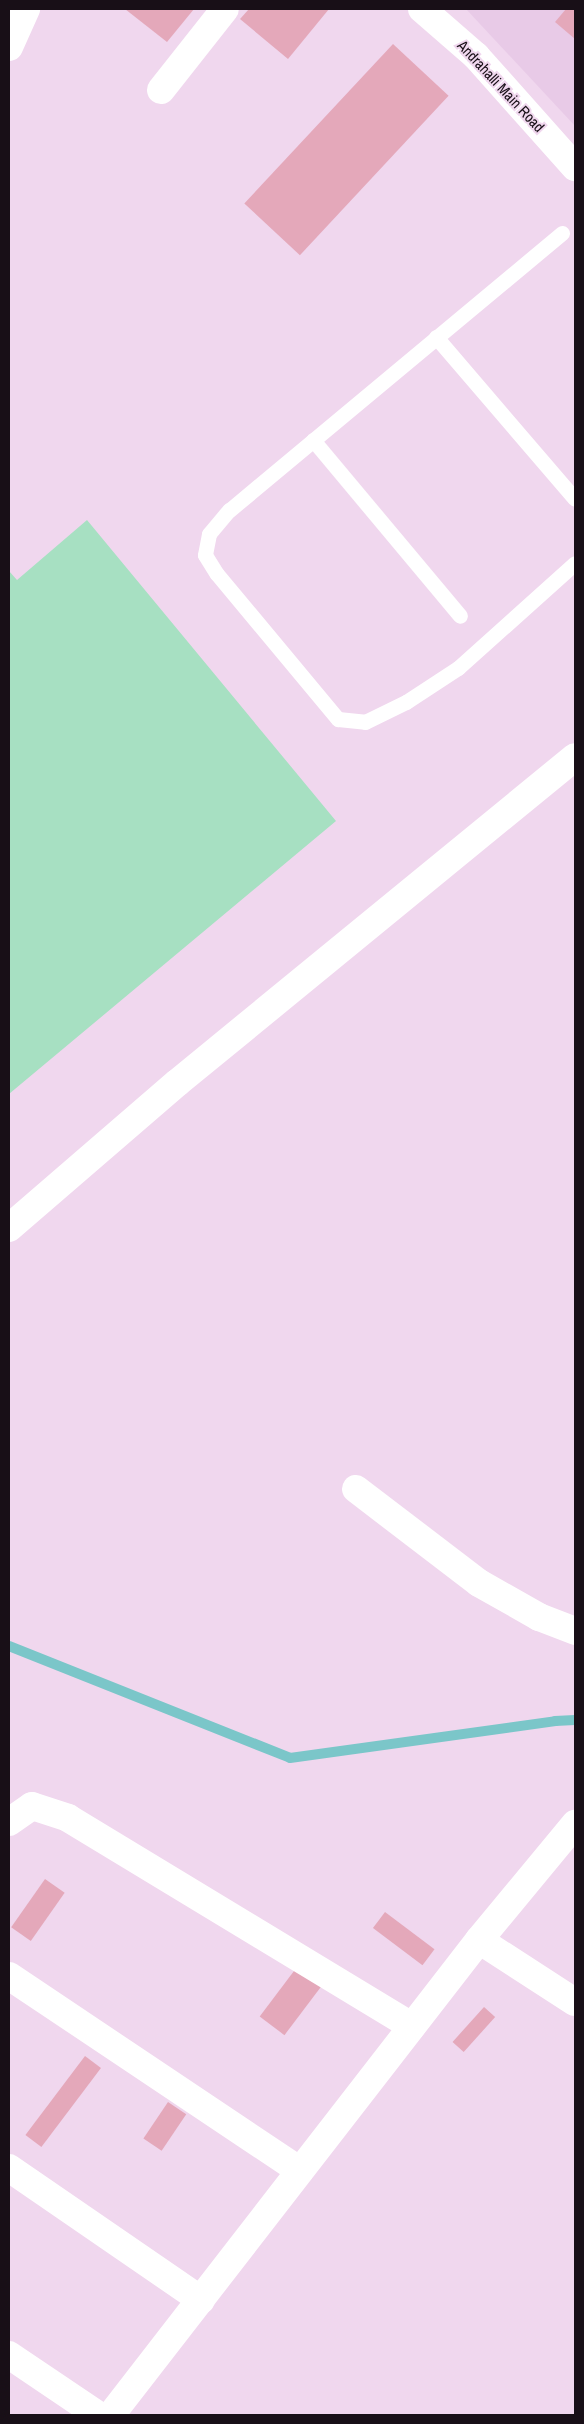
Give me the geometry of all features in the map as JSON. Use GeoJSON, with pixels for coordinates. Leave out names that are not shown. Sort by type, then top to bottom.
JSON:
{"type":"FeatureCollection","features":[{"type":"Feature","properties":{"kind":"street"},"geometry":{"type":"LineString","coordinates":[[9,47],[26,9]]}},
{"type":"Feature","properties":{"kind":"street"},"geometry":{"type":"LineString","coordinates":[[161,90],[225,9]]}},
{"type":"Feature","properties":{"kind":"street","name":"Andrahalli Main Road"},"geometry":{"type":"LineString","coordinates":[[422,9],[476,56],[575,167]]}},
{"type":"Feature","properties":{"kind":"street"},"geometry":{"type":"LineString","coordinates":[[9,1228],[177,1083],[575,757]]}},
{"type":"Feature","properties":{"kind":"street"},"geometry":{"type":"LineString","coordinates":[[356,1488],[479,1583],[539,1617],[575,1631]]}},
{"type":"Feature","properties":{"kind":"street"},"geometry":{"type":"LineString","coordinates":[[9,1822],[32,1806],[68,1818],[412,2026]]}},
{"type":"Feature","properties":{"kind":"street"},"geometry":{"type":"LineString","coordinates":[[111,2415],[479,1940],[575,1824]]}},
{"type":"Feature","properties":{"kind":"street"},"geometry":{"type":"LineString","coordinates":[[479,1940],[575,2002]]}},
{"type":"Feature","properties":{"kind":"street"},"geometry":{"type":"LineString","coordinates":[[9,1976],[300,2171]]}},
{"type":"Feature","properties":{"kind":"street"},"geometry":{"type":"LineString","coordinates":[[9,2168],[201,2300]]}},
{"type":"Feature","properties":{"kind":"street"},"geometry":{"type":"LineString","coordinates":[[9,2355],[98,2415]]}},
{"type":"Feature","properties":{"kind":"lane"},"geometry":{"type":"LineString","coordinates":[[562,233],[229,510],[209,534],[205,555],[217,574],[338,719],[365,722],[406,702],[458,668],[575,563]]}},
{"type":"Feature","properties":{"kind":"lane"},"geometry":{"type":"LineString","coordinates":[[436,338],[575,499]]}},
{"type":"Feature","properties":{"kind":"lane"},"geometry":{"type":"LineString","coordinates":[[313,440],[460,616]]}},
{"type":"Feature","properties":{"kind":"shaded area"},"geometry":{"type":"Polygon","coordinates":[[[466,9],[575,9],[575,126],[466,9]]]}},
{"type":"Feature","properties":{"kind":"green space"},"geometry":{"type":"Polygon","coordinates":[[[87,520],[336,821],[9,1094],[9,571],[17,580],[87,520]]]}},
{"type":"Feature","properties":{"kind":"building"},"geometry":{"type":"Polygon","coordinates":[[[125,9],[194,9],[167,42],[125,9]]]}},
{"type":"Feature","properties":{"kind":"building"},"geometry":{"type":"Polygon","coordinates":[[[249,9],[329,9],[288,59],[240,19],[249,9]]]}},
{"type":"Feature","properties":{"kind":"building"},"geometry":{"type":"Polygon","coordinates":[[[566,9],[575,9],[575,39],[555,22],[566,9]]]}},
{"type":"Feature","properties":{"kind":"building"},"geometry":{"type":"Polygon","coordinates":[[[393,44],[449,96],[300,255],[244,203],[393,44]]]}},
{"type":"Feature","properties":{"kind":"building"},"geometry":{"type":"Polygon","coordinates":[[[45,1879],[65,1893],[31,1941],[11,1927],[45,1879]]]}},
{"type":"Feature","properties":{"kind":"building"},"geometry":{"type":"Polygon","coordinates":[[[385,1912],[435,1949],[422,1965],[373,1928],[385,1912]]]}},
{"type":"Feature","properties":{"kind":"building"},"geometry":{"type":"Polygon","coordinates":[[[297,1967],[322,1986],[284,2035],[260,2017],[297,1967]]]}},
{"type":"Feature","properties":{"kind":"building"},"geometry":{"type":"Polygon","coordinates":[[[484,2007],[495,2017],[464,2052],[453,2042],[484,2007]]]}},
{"type":"Feature","properties":{"kind":"building"},"geometry":{"type":"Polygon","coordinates":[[[85,2056],[101,2068],[41,2147],[25,2135],[85,2056]]]}},
{"type":"Feature","properties":{"kind":"building"},"geometry":{"type":"Polygon","coordinates":[[[168,2102],[186,2114],[162,2151],[143,2138],[168,2102]]]}},
{"type":"Feature","properties":{"kind":"waterway"},"geometry":{"type":"LineString","coordinates":[[9,1646],[290,1758],[555,1721],[575,1720]]}}]}
